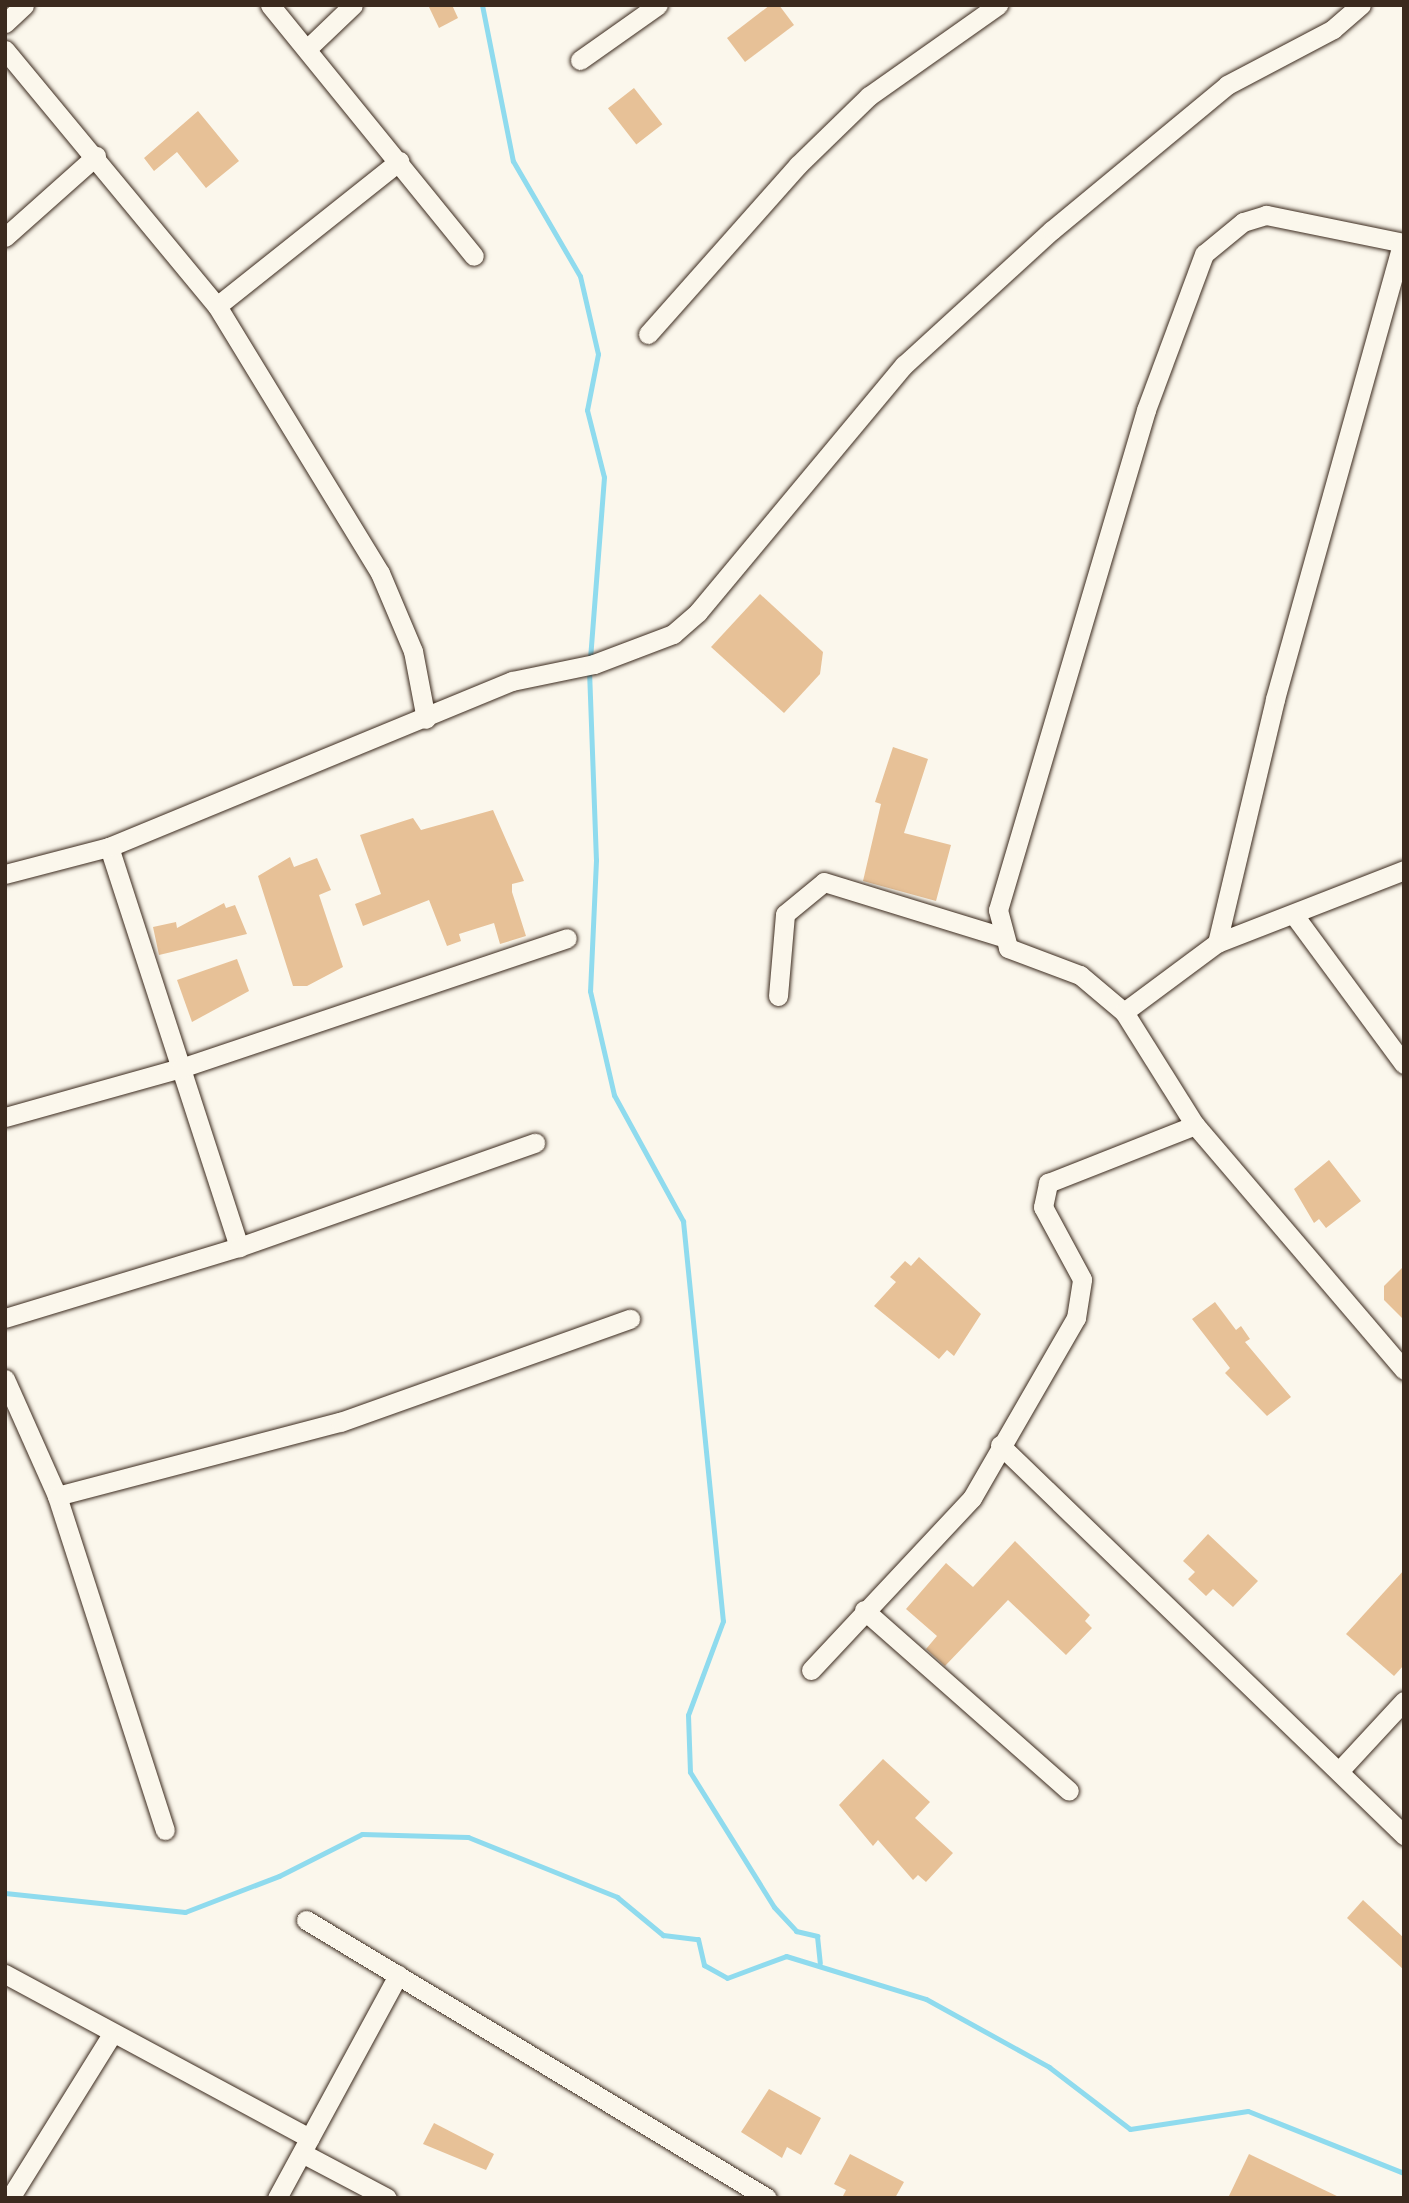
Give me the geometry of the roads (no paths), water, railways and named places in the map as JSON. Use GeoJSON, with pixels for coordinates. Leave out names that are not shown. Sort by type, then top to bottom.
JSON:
{"type":"FeatureCollection","features":[{"type":"Feature","properties":{"kind":"street"},"geometry":{"type":"LineString","coordinates":[[5,23],[24,5]]}},
{"type":"Feature","properties":{"kind":"street"},"geometry":{"type":"LineString","coordinates":[[270,5],[308,48],[474,256]]}},
{"type":"Feature","properties":{"kind":"street"},"geometry":{"type":"LineString","coordinates":[[308,48],[353,5]]}},
{"type":"Feature","properties":{"kind":"street"},"geometry":{"type":"LineString","coordinates":[[580,60],[658,5]]}},
{"type":"Feature","properties":{"kind":"street"},"geometry":{"type":"LineString","coordinates":[[648,334],[798,165],[869,96],[998,5]]}},
{"type":"Feature","properties":{"kind":"street"},"geometry":{"type":"LineString","coordinates":[[5,874],[109,847],[426,719],[512,681],[588,665],[673,634],[698,612],[904,365],[1052,229],[1227,85],[1333,29],[1361,5]]}},
{"type":"Feature","properties":{"kind":"street"},"geometry":{"type":"LineString","coordinates":[[5,50],[96,156],[217,306],[380,573],[413,651],[426,719]]}},
{"type":"Feature","properties":{"kind":"street"},"geometry":{"type":"LineString","coordinates":[[5,237],[96,156]]}},
{"type":"Feature","properties":{"kind":"street"},"geometry":{"type":"LineString","coordinates":[[217,306],[399,161]]}},
{"type":"Feature","properties":{"kind":"street"},"geometry":{"type":"LineString","coordinates":[[1000,936],[998,910],[1012,848],[1146,410],[1204,254],[1243,222],[1266,215],[1403,243],[1275,699],[1217,943]]}},
{"type":"Feature","properties":{"kind":"street"},"geometry":{"type":"LineString","coordinates":[[109,847],[239,1247]]}},
{"type":"Feature","properties":{"kind":"street"},"geometry":{"type":"LineString","coordinates":[[1124,1012],[1217,943],[1404,870]]}},
{"type":"Feature","properties":{"kind":"street"},"geometry":{"type":"LineString","coordinates":[[778,996],[785,914],[824,882],[1000,936],[1025,958],[1080,975],[1124,1012],[1195,1125],[1404,1370]]}},
{"type":"Feature","properties":{"kind":"street"},"geometry":{"type":"LineString","coordinates":[[1294,915],[1404,1064]]}},
{"type":"Feature","properties":{"kind":"street"},"geometry":{"type":"LineString","coordinates":[[5,1117],[181,1068],[567,938]]}},
{"type":"Feature","properties":{"kind":"street"},"geometry":{"type":"LineString","coordinates":[[811,1670],[864,1610],[972,1498],[1082,1301],[1082,1279],[1043,1207],[1048,1183],[1195,1125]]}},
{"type":"Feature","properties":{"kind":"street"},"geometry":{"type":"LineString","coordinates":[[5,1318],[239,1247],[535,1143]]}},
{"type":"Feature","properties":{"kind":"street"},"geometry":{"type":"LineString","coordinates":[[57,1496],[340,1423],[630,1319]]}},
{"type":"Feature","properties":{"kind":"street"},"geometry":{"type":"LineString","coordinates":[[5,1379],[57,1496],[165,1830]]}},
{"type":"Feature","properties":{"kind":"street"},"geometry":{"type":"LineString","coordinates":[[1000,1445],[1340,1770],[1404,1836]]}},
{"type":"Feature","properties":{"kind":"street"},"geometry":{"type":"LineString","coordinates":[[864,1610],[1069,1791]]}},
{"type":"Feature","properties":{"kind":"street"},"geometry":{"type":"LineString","coordinates":[[1340,1770],[1404,1701]]}},
{"type":"Feature","properties":{"kind":"street"},"geometry":{"type":"LineString","coordinates":[[306,1920],[767,2198]]}},
{"type":"Feature","properties":{"kind":"street"},"geometry":{"type":"LineString","coordinates":[[5,1975],[306,2145],[387,2198]]}},
{"type":"Feature","properties":{"kind":"street"},"geometry":{"type":"LineString","coordinates":[[277,2198],[398,1975]]}},
{"type":"Feature","properties":{"kind":"street"},"geometry":{"type":"LineString","coordinates":[[10,2198],[111,2036]]}},
{"type":"Feature","properties":{"kind":"waterway"},"geometry":{"type":"LineString","coordinates":[[482,5],[513,161],[580,276],[598,354],[587,410],[604,477],[590,661]]}},
{"type":"Feature","properties":{"kind":"waterway"},"geometry":{"type":"LineString","coordinates":[[589,670],[596,860],[590,991],[614,1095],[683,1221],[723,1621],[688,1715],[690,1772],[774,1907],[796,1931],[817,1936],[820,1963]]}},
{"type":"Feature","properties":{"kind":"waterway"},"geometry":{"type":"LineString","coordinates":[[5,1893],[185,1912],[279,1876],[362,1834],[468,1837],[617,1897],[663,1935],[698,1939],[704,1965],[727,1978],[786,1956],[926,1999],[1049,2067],[1130,2129],[1248,2111],[1404,2173]]}}]}
